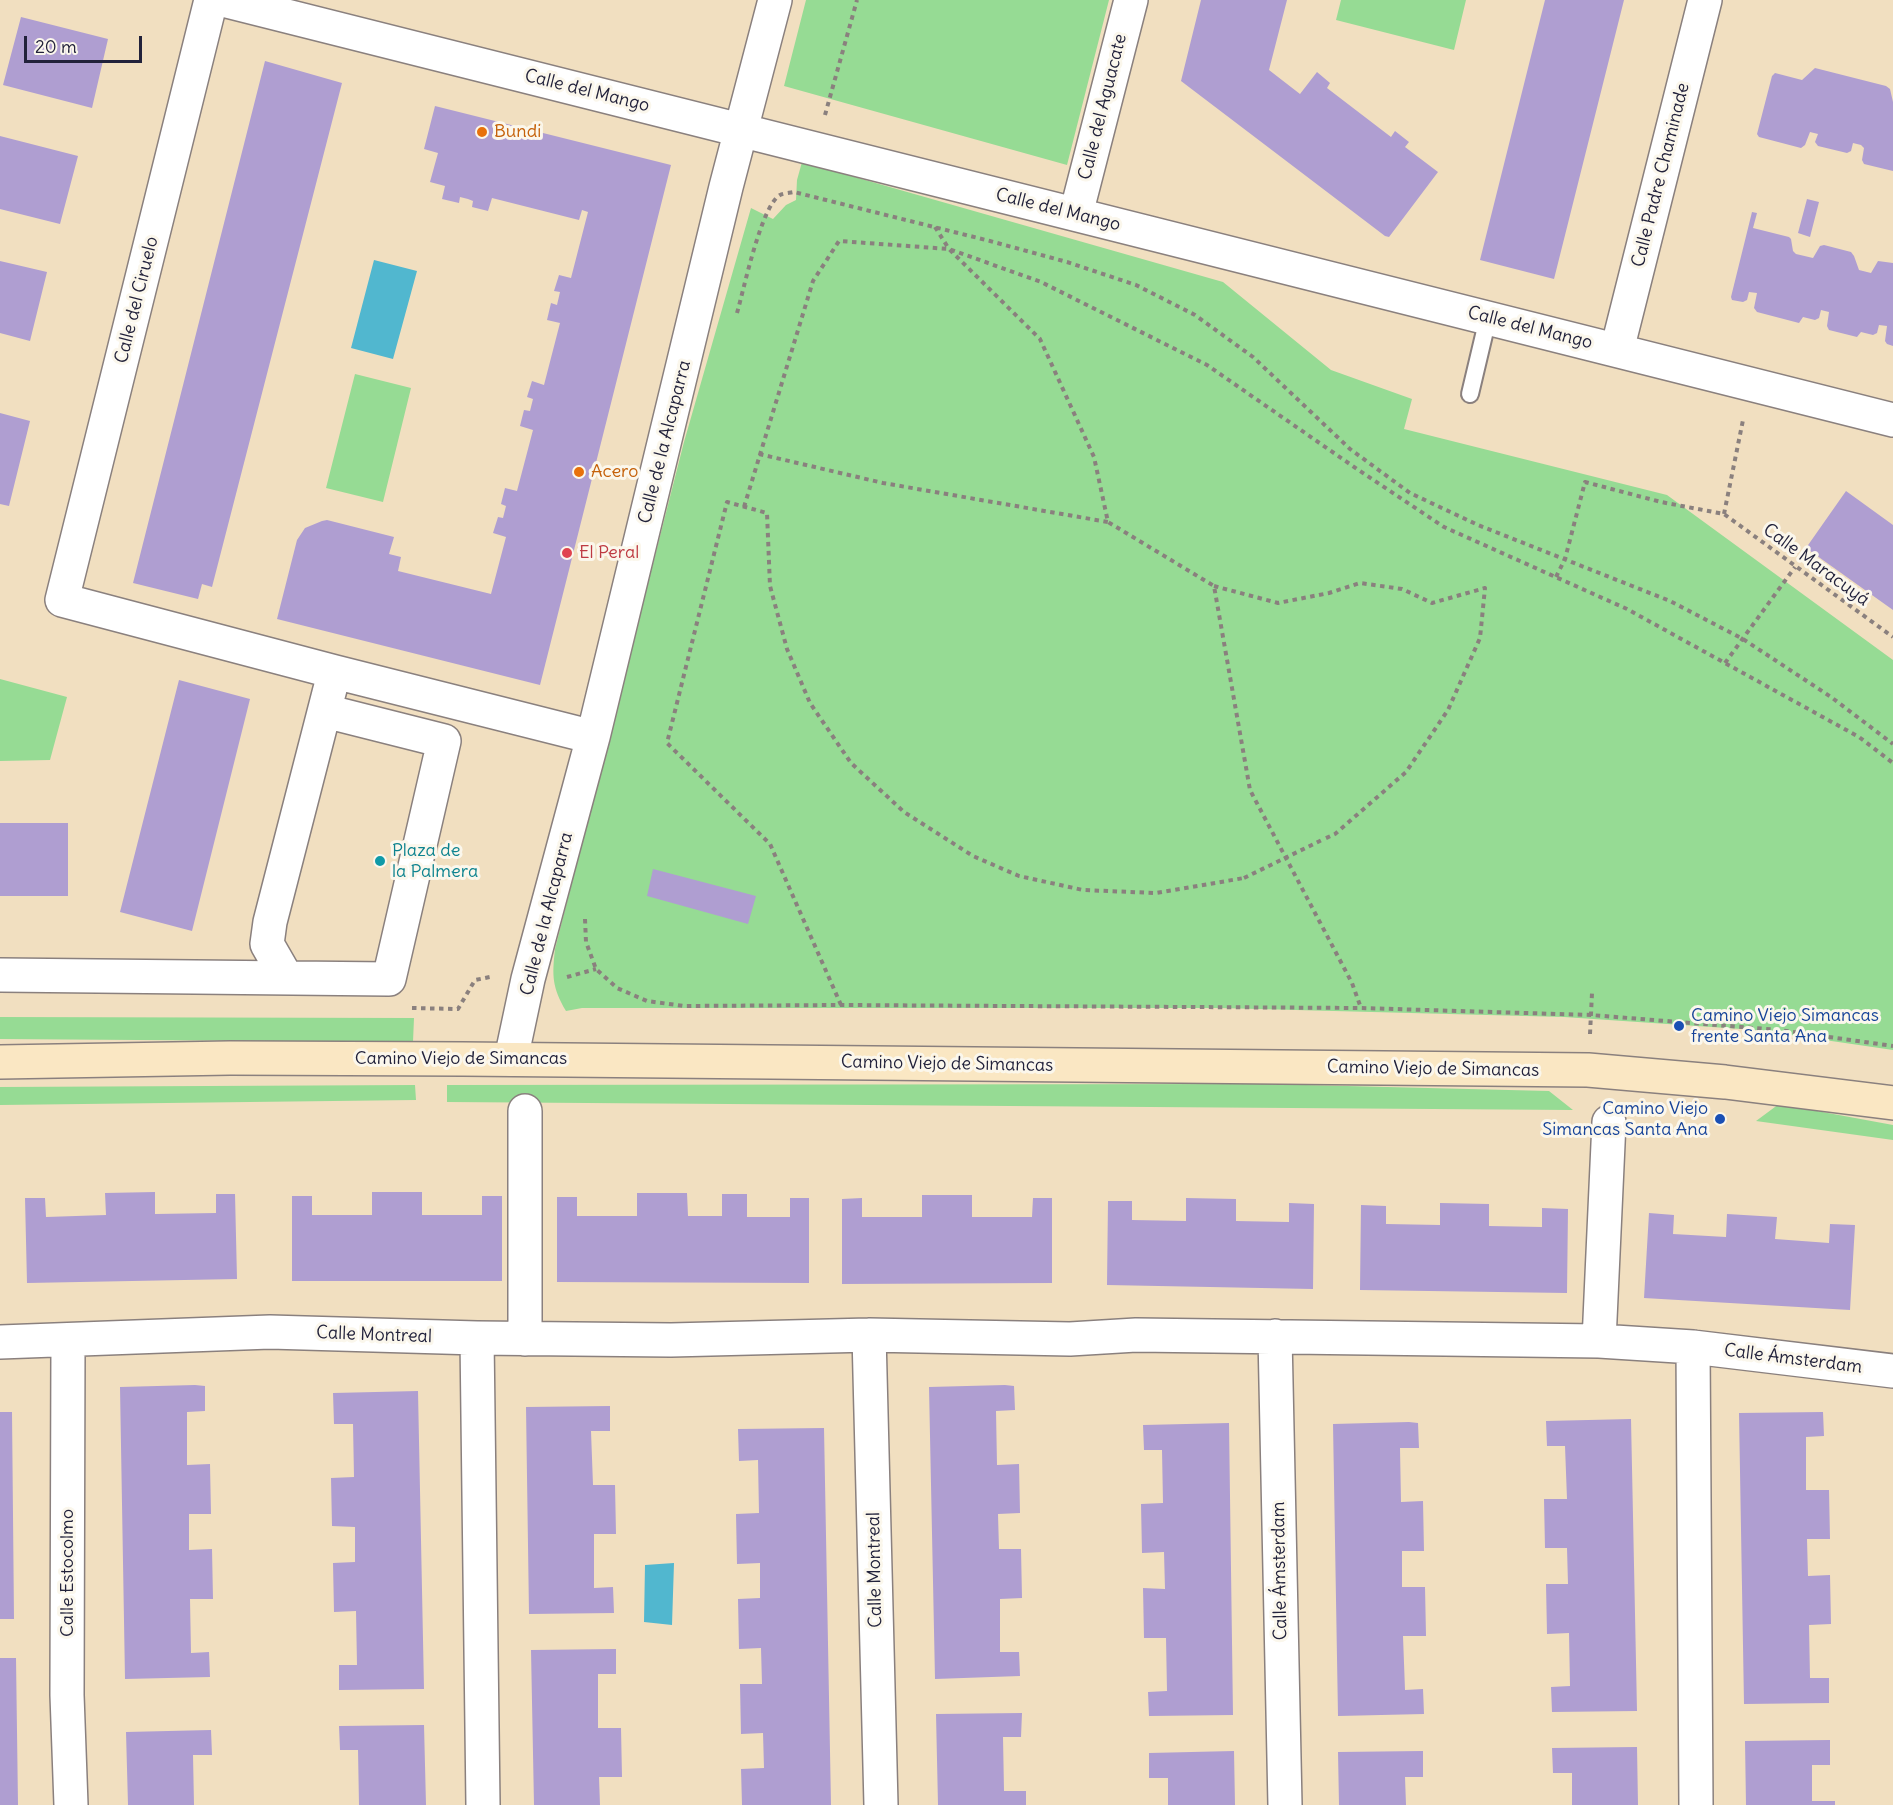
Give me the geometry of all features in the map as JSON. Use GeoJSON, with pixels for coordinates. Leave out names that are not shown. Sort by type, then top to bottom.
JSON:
{"type":"FeatureCollection","features":[{"type":"Feature","properties":{"kind":"main road","name":"Camino Viejo de Simancas"},"geometry":{"type":"LineString","coordinates":[[0,1062],[230,1058],[511,1059],[1588,1070],[1725,1082],[1893,1103]]}},
{"type":"Feature","properties":{"kind":"street","name":"Calle del Ciruelo"},"geometry":{"type":"LineString","coordinates":[[211,0],[62,600],[335,672]]}},
{"type":"Feature","properties":{"kind":"street","name":"Calle del Mango"},"geometry":{"type":"LineString","coordinates":[[223,0],[1893,420]]}},
{"type":"Feature","properties":{"kind":"street","name":"Calle de la Alcaparra"},"geometry":{"type":"LineString","coordinates":[[511,1059],[528,979],[593,737],[741,129],[775,0]]}},
{"type":"Feature","properties":{"kind":"street","name":"Calle del Aguacate"},"geometry":{"type":"LineString","coordinates":[[1076,214],[1131,0]]}},
{"type":"Feature","properties":{"kind":"street","name":"Calle Padre Chaminade"},"geometry":{"type":"LineString","coordinates":[[1617,350],[1706,0]]}},
{"type":"Feature","properties":{"kind":"street"},"geometry":{"type":"LineString","coordinates":[[286,977],[267,944],[270,922],[335,672],[593,737]]}},
{"type":"Feature","properties":{"kind":"street"},"geometry":{"type":"LineString","coordinates":[[0,975],[389,979],[444,741],[325,711]]}},
{"type":"Feature","properties":{"kind":"street"},"geometry":{"type":"LineString","coordinates":[[525,1111],[525,1339]]}},
{"type":"Feature","properties":{"kind":"street"},"geometry":{"type":"LineString","coordinates":[[1599,1341],[1609,1122]]}},
{"type":"Feature","properties":{"kind":"street","name":"Calle Montreal"},"geometry":{"type":"LineString","coordinates":[[68,1341],[284,1332],[525,1339],[671,1340],[870,1335],[1056,1338]]}},
{"type":"Feature","properties":{"kind":"street","name":"Calle Montreal"},"geometry":{"type":"LineString","coordinates":[[870,1335],[881,1805]]}},
{"type":"Feature","properties":{"kind":"street","name":"Calle Ámsterdam"},"geometry":{"type":"LineString","coordinates":[[1056,1338],[1136,1335],[1599,1341],[1693,1347],[1893,1371]]}},
{"type":"Feature","properties":{"kind":"street","name":"Calle Ámsterdam"},"geometry":{"type":"LineString","coordinates":[[1275,1336],[1286,1805]]}},
{"type":"Feature","properties":{"kind":"street"},"geometry":{"type":"LineString","coordinates":[[477,1338],[483,1805]]}},
{"type":"Feature","properties":{"kind":"street"},"geometry":{"type":"LineString","coordinates":[[0,1342],[68,1341]]}},
{"type":"Feature","properties":{"kind":"street","name":"Calle Estocolmo"},"geometry":{"type":"LineString","coordinates":[[68,1341],[67,1695],[71,1805]]}},
{"type":"Feature","properties":{"kind":"street"},"geometry":{"type":"LineString","coordinates":[[1693,1347],[1696,1805]]}},
{"type":"Feature","properties":{"kind":"lane"},"geometry":{"type":"LineString","coordinates":[[1470,394],[1488,318]]}},
{"type":"Feature","properties":{"kind":"path"},"geometry":{"type":"LineString","coordinates":[[823,121],[857,0]]}},
{"type":"Feature","properties":{"kind":"path"},"geometry":{"type":"LineString","coordinates":[[780,195],[794,192],[935,227],[1067,262],[1136,285],[1195,315],[1253,357],[1350,449],[1410,493],[1478,525],[1670,601],[1743,639],[1831,697],[1893,744]]}},
{"type":"Feature","properties":{"kind":"path"},"geometry":{"type":"LineString","coordinates":[[935,227],[949,249],[1040,339],[1094,457],[1108,522]]}},
{"type":"Feature","properties":{"kind":"path"},"geometry":{"type":"LineString","coordinates":[[744,507],[813,281],[839,240],[949,249],[1041,282],[1207,365],[1444,527],[1627,609],[1858,737],[1893,763]]}},
{"type":"Feature","properties":{"kind":"path"},"geometry":{"type":"LineString","coordinates":[[1556,576],[1565,559],[1585,482],[1661,502],[1724,514],[1744,417]]}},
{"type":"Feature","properties":{"kind":"path"},"geometry":{"type":"LineString","coordinates":[[759,454],[883,483],[1108,522],[1214,586],[1278,603],[1329,593],[1360,583],[1402,589],[1432,603],[1485,588],[1480,638],[1448,710],[1406,772],[1335,834],[1244,878],[1156,893],[1083,890],[1019,876],[973,856],[904,812],[851,764],[810,703],[787,650],[770,586],[767,513],[727,502],[667,743],[770,844],[841,1005]]}},
{"type":"Feature","properties":{"kind":"path","name":"Calle Maracuyá"},"geometry":{"type":"LineString","coordinates":[[1724,514],[1893,637]]}},
{"type":"Feature","properties":{"kind":"path"},"geometry":{"type":"LineString","coordinates":[[1725,663],[1795,567]]}},
{"type":"Feature","properties":{"kind":"path"},"geometry":{"type":"LineString","coordinates":[[1214,586],[1250,790],[1352,983],[1361,1008]]}},
{"type":"Feature","properties":{"kind":"path"},"geometry":{"type":"LineString","coordinates":[[596,969],[617,988],[647,1001],[684,1006],[1361,1008],[1591,1016],[1779,1030],[1893,1046]]}},
{"type":"Feature","properties":{"kind":"path"},"geometry":{"type":"LineString","coordinates":[[1589,1042],[1592,993]]}},
{"type":"Feature","properties":{"kind":"green space"},"geometry":{"type":"Polygon","coordinates":[[[806,0],[1109,0],[1067,165],[784,86],[806,0]]]}},
{"type":"Feature","properties":{"kind":"green space"},"geometry":{"type":"Polygon","coordinates":[[[1341,0],[1466,0],[1454,50],[1336,20],[1341,0]]]}},
{"type":"Feature","properties":{"kind":"green space"},"geometry":{"type":"Polygon","coordinates":[[[802,162],[1223,282],[1331,370],[1412,399],[1404,429],[1667,495],[1893,660],[1893,1050],[1756,1030],[1564,1017],[1219,1008],[582,1008],[566,1011],[554,981],[555,949],[684,442],[751,208],[773,219],[786,205],[796,200],[797,180],[802,162]]]}},
{"type":"Feature","properties":{"kind":"green space"},"geometry":{"type":"Polygon","coordinates":[[[355,374],[411,388],[383,502],[326,488],[355,374]]]}},
{"type":"Feature","properties":{"kind":"green space"},"geometry":{"type":"Polygon","coordinates":[[[0,679],[67,697],[50,760],[0,761],[0,679]]]}},
{"type":"Feature","properties":{"kind":"green space"},"geometry":{"type":"Polygon","coordinates":[[[0,1017],[414,1018],[413,1042],[0,1039],[0,1017]]]}},
{"type":"Feature","properties":{"kind":"green space"},"geometry":{"type":"Polygon","coordinates":[[[1266,1084],[1549,1091],[1573,1110],[447,1102],[447,1085],[1266,1084]]]}},
{"type":"Feature","properties":{"kind":"green space"},"geometry":{"type":"Polygon","coordinates":[[[415,1085],[416,1100],[0,1105],[0,1087],[415,1085]]]}},
{"type":"Feature","properties":{"kind":"green space"},"geometry":{"type":"Polygon","coordinates":[[[1779,1104],[1893,1125],[1893,1140],[1756,1121],[1779,1104]]]}},
{"type":"Feature","properties":{"kind":"water"},"geometry":{"type":"Polygon","coordinates":[[[374,260],[417,271],[393,359],[351,348],[374,260]]]}},
{"type":"Feature","properties":{"kind":"water"},"geometry":{"type":"Polygon","coordinates":[[[674,1563],[672,1625],[644,1622],[645,1565],[674,1563]]]}},
{"type":"Feature","properties":{"kind":"building"},"geometry":{"type":"Polygon","coordinates":[[[1201,0],[1287,0],[1269,70],[1300,94],[1317,72],[1330,83],[1327,88],[1391,137],[1395,131],[1409,142],[1405,147],[1438,172],[1389,237],[1181,81],[1201,0]]]}},
{"type":"Feature","properties":{"kind":"building"},"geometry":{"type":"Polygon","coordinates":[[[1545,0],[1624,0],[1554,279],[1480,260],[1545,0]]]}},
{"type":"Feature","properties":{"kind":"building"},"geometry":{"type":"Polygon","coordinates":[[[21,17],[108,39],[92,108],[3,85],[21,17]]]}},
{"type":"Feature","properties":{"kind":"building"},"geometry":{"type":"Polygon","coordinates":[[[265,61],[342,83],[212,587],[202,584],[198,599],[133,583],[265,61]]]}},
{"type":"Feature","properties":{"kind":"building"},"geometry":{"type":"Polygon","coordinates":[[[1815,68],[1886,86],[1890,89],[1893,102],[1893,171],[1864,164],[1862,160],[1864,148],[1861,145],[1853,143],[1851,151],[1847,153],[1818,146],[1815,142],[1818,134],[1810,132],[1805,145],[1801,148],[1759,137],[1757,134],[1772,76],[1775,73],[1802,80],[1815,68]]]}},
{"type":"Feature","properties":{"kind":"building"},"geometry":{"type":"Polygon","coordinates":[[[435,106],[671,165],[540,685],[277,619],[297,540],[305,528],[327,520],[394,537],[389,554],[401,557],[398,571],[491,594],[506,537],[493,533],[498,517],[503,518],[506,506],[501,504],[505,488],[517,491],[533,430],[520,426],[524,410],[530,411],[533,399],[527,397],[532,381],[544,385],[560,323],[547,320],[551,303],[557,305],[560,292],[554,291],[559,275],[571,278],[588,212],[582,210],[579,220],[492,198],[488,211],[472,207],[473,201],[468,199],[460,197],[459,203],[442,199],[445,186],[430,182],[438,153],[424,149],[435,106]]]}},
{"type":"Feature","properties":{"kind":"building"},"geometry":{"type":"Polygon","coordinates":[[[0,136],[78,156],[60,224],[0,209],[0,136]]]}},
{"type":"Feature","properties":{"kind":"building"},"geometry":{"type":"Polygon","coordinates":[[[1807,199],[1819,202],[1810,237],[1798,233],[1807,199]]]}},
{"type":"Feature","properties":{"kind":"building"},"geometry":{"type":"Polygon","coordinates":[[[1752,212],[1757,213],[1753,228],[1789,237],[1796,254],[1813,258],[1820,246],[1824,245],[1851,252],[1859,270],[1871,273],[1878,261],[1893,263],[1893,346],[1885,341],[1887,326],[1879,325],[1877,333],[1873,335],[1861,332],[1857,337],[1829,330],[1827,326],[1829,312],[1821,310],[1819,318],[1815,320],[1803,317],[1799,323],[1757,312],[1754,308],[1757,293],[1749,292],[1747,300],[1743,302],[1732,300],[1752,212]]]}},
{"type":"Feature","properties":{"kind":"building"},"geometry":{"type":"Polygon","coordinates":[[[0,261],[47,272],[30,341],[0,333],[0,261]]]}},
{"type":"Feature","properties":{"kind":"building"},"geometry":{"type":"Polygon","coordinates":[[[0,413],[30,421],[9,506],[0,504],[0,413]]]}},
{"type":"Feature","properties":{"kind":"building"},"geometry":{"type":"Polygon","coordinates":[[[1846,491],[1893,525],[1893,610],[1806,548],[1846,491]]]}},
{"type":"Feature","properties":{"kind":"building"},"geometry":{"type":"Polygon","coordinates":[[[179,680],[250,699],[192,931],[120,912],[179,680]]]}},
{"type":"Feature","properties":{"kind":"building"},"geometry":{"type":"Polygon","coordinates":[[[0,823],[68,823],[68,896],[0,896],[0,823]]]}},
{"type":"Feature","properties":{"kind":"building"},"geometry":{"type":"Polygon","coordinates":[[[653,869],[756,896],[748,924],[647,896],[653,869]]]}},
{"type":"Feature","properties":{"kind":"building"},"geometry":{"type":"Polygon","coordinates":[[[155,1192],[155,1214],[216,1213],[216,1194],[235,1194],[237,1279],[27,1283],[25,1198],[45,1198],[46,1217],[106,1215],[105,1193],[155,1192]]]}},
{"type":"Feature","properties":{"kind":"building"},"geometry":{"type":"Polygon","coordinates":[[[372,1192],[422,1192],[422,1215],[482,1215],[482,1196],[502,1196],[502,1281],[292,1281],[292,1196],[312,1196],[312,1215],[372,1215],[372,1192]]]}},
{"type":"Feature","properties":{"kind":"building"},"geometry":{"type":"Polygon","coordinates":[[[637,1193],[687,1193],[688,1216],[722,1216],[722,1194],[747,1194],[747,1217],[790,1217],[790,1198],[809,1198],[809,1283],[557,1282],[557,1197],[577,1197],[577,1216],[637,1216],[637,1193]]]}},
{"type":"Feature","properties":{"kind":"building"},"geometry":{"type":"Polygon","coordinates":[[[922,1195],[972,1195],[972,1217],[1032,1217],[1033,1198],[1052,1198],[1052,1283],[842,1284],[842,1199],[862,1198],[862,1217],[922,1217],[922,1195]]]}},
{"type":"Feature","properties":{"kind":"building"},"geometry":{"type":"Polygon","coordinates":[[[1186,1198],[1236,1199],[1236,1221],[1289,1222],[1289,1203],[1314,1204],[1313,1289],[1107,1285],[1108,1201],[1132,1201],[1132,1220],[1186,1221],[1186,1198]]]}},
{"type":"Feature","properties":{"kind":"building"},"geometry":{"type":"Polygon","coordinates":[[[1440,1203],[1489,1204],[1489,1226],[1542,1227],[1542,1208],[1568,1209],[1567,1293],[1360,1290],[1361,1205],[1386,1206],[1386,1224],[1440,1225],[1440,1203]]]}},
{"type":"Feature","properties":{"kind":"building"},"geometry":{"type":"Polygon","coordinates":[[[1649,1213],[1674,1215],[1673,1234],[1726,1237],[1727,1214],[1777,1217],[1775,1239],[1829,1243],[1830,1224],[1855,1225],[1850,1310],[1644,1298],[1649,1213]]]}},
{"type":"Feature","properties":{"kind":"building"},"geometry":{"type":"Polygon","coordinates":[[[205,1386],[205,1411],[187,1412],[187,1465],[210,1464],[211,1514],[189,1514],[189,1550],[212,1549],[213,1599],[190,1599],[191,1653],[209,1652],[210,1677],[125,1679],[120,1387],[205,1386]]]}},
{"type":"Feature","properties":{"kind":"building"},"geometry":{"type":"Polygon","coordinates":[[[1014,1386],[1015,1410],[996,1411],[997,1465],[1019,1464],[1020,1513],[998,1514],[999,1549],[1021,1549],[1022,1598],[1000,1599],[1000,1652],[1019,1652],[1020,1676],[935,1679],[929,1387],[1014,1386]]]}},
{"type":"Feature","properties":{"kind":"building"},"geometry":{"type":"Polygon","coordinates":[[[418,1391],[424,1689],[339,1690],[339,1665],[357,1665],[356,1611],[334,1612],[333,1563],[355,1562],[355,1527],[332,1526],[331,1478],[354,1477],[353,1424],[334,1424],[333,1393],[418,1391]]]}},
{"type":"Feature","properties":{"kind":"building"},"geometry":{"type":"Polygon","coordinates":[[[610,1406],[610,1431],[591,1431],[593,1485],[615,1485],[616,1534],[594,1534],[594,1588],[613,1587],[614,1613],[529,1614],[526,1407],[610,1406]]]}},
{"type":"Feature","properties":{"kind":"building"},"geometry":{"type":"Polygon","coordinates":[[[0,1412],[12,1412],[14,1619],[0,1619],[0,1412]]]}},
{"type":"Feature","properties":{"kind":"building"},"geometry":{"type":"Polygon","coordinates":[[[1823,1412],[1824,1436],[1806,1437],[1806,1490],[1829,1490],[1830,1539],[1807,1539],[1808,1576],[1830,1575],[1831,1624],[1809,1625],[1810,1678],[1829,1678],[1829,1703],[1744,1704],[1739,1413],[1823,1412]]]}},
{"type":"Feature","properties":{"kind":"building"},"geometry":{"type":"Polygon","coordinates":[[[1631,1419],[1637,1711],[1552,1712],[1551,1687],[1570,1686],[1569,1633],[1547,1634],[1546,1584],[1568,1584],[1567,1548],[1545,1548],[1544,1499],[1567,1499],[1565,1446],[1547,1446],[1546,1421],[1631,1419]]]}},
{"type":"Feature","properties":{"kind":"building"},"geometry":{"type":"Polygon","coordinates":[[[1229,1423],[1233,1715],[1149,1716],[1148,1692],[1167,1691],[1166,1638],[1144,1638],[1143,1588],[1165,1589],[1164,1552],[1142,1553],[1141,1504],[1163,1503],[1162,1450],[1144,1450],[1143,1425],[1229,1423]]]}},
{"type":"Feature","properties":{"kind":"building"},"geometry":{"type":"Polygon","coordinates":[[[1418,1423],[1419,1448],[1400,1448],[1401,1502],[1423,1501],[1424,1551],[1402,1551],[1402,1587],[1425,1587],[1426,1636],[1403,1636],[1405,1690],[1423,1689],[1424,1714],[1338,1716],[1333,1424],[1418,1423]]]}},
{"type":"Feature","properties":{"kind":"building"},"geometry":{"type":"Polygon","coordinates":[[[824,1428],[831,1805],[742,1805],[741,1769],[764,1768],[763,1733],[741,1734],[740,1684],[762,1684],[761,1648],[739,1649],[738,1599],[760,1598],[760,1563],[737,1564],[736,1514],[759,1513],[758,1460],[739,1461],[738,1429],[824,1428]]]}},
{"type":"Feature","properties":{"kind":"building"},"geometry":{"type":"Polygon","coordinates":[[[616,1649],[616,1674],[598,1674],[598,1728],[621,1728],[622,1777],[599,1777],[600,1805],[534,1805],[531,1650],[616,1649]]]}},
{"type":"Feature","properties":{"kind":"building"},"geometry":{"type":"Polygon","coordinates":[[[0,1658],[16,1658],[18,1805],[0,1805],[0,1658]]]}},
{"type":"Feature","properties":{"kind":"building"},"geometry":{"type":"Polygon","coordinates":[[[1022,1713],[1021,1737],[1003,1737],[1004,1791],[1026,1791],[1026,1805],[938,1805],[936,1714],[1022,1713]]]}},
{"type":"Feature","properties":{"kind":"building"},"geometry":{"type":"Polygon","coordinates":[[[424,1725],[426,1805],[359,1805],[358,1750],[340,1750],[339,1726],[424,1725]]]}},
{"type":"Feature","properties":{"kind":"building"},"geometry":{"type":"Polygon","coordinates":[[[211,1730],[212,1755],[193,1755],[194,1805],[128,1805],[126,1732],[211,1730]]]}},
{"type":"Feature","properties":{"kind":"building"},"geometry":{"type":"Polygon","coordinates":[[[1830,1740],[1830,1765],[1812,1765],[1812,1801],[1835,1801],[1835,1805],[1746,1805],[1745,1741],[1830,1740]]]}},
{"type":"Feature","properties":{"kind":"building"},"geometry":{"type":"Polygon","coordinates":[[[1637,1747],[1638,1805],[1572,1805],[1572,1773],[1553,1773],[1552,1748],[1637,1747]]]}},
{"type":"Feature","properties":{"kind":"building"},"geometry":{"type":"Polygon","coordinates":[[[1234,1751],[1235,1805],[1168,1805],[1168,1778],[1149,1778],[1149,1753],[1234,1751]]]}},
{"type":"Feature","properties":{"kind":"building"},"geometry":{"type":"Polygon","coordinates":[[[1423,1751],[1423,1777],[1405,1777],[1406,1805],[1339,1805],[1338,1752],[1423,1751]]]}},
{"type":"Feature","properties":{"kind":"place","name":"Bundi"},"geometry":{"type":"Point","coordinates":[482,132]}},
{"type":"Feature","properties":{"kind":"place","name":"Acero"},"geometry":{"type":"Point","coordinates":[579,472]}},
{"type":"Feature","properties":{"kind":"place","name":"El Peral"},"geometry":{"type":"Point","coordinates":[567,553]}},
{"type":"Feature","properties":{"kind":"place","name":"Plaza de la Palmera"},"geometry":{"type":"Point","coordinates":[380,861]}},
{"type":"Feature","properties":{"kind":"place","name":"Camino Viejo Simancas frente Santa Ana"},"geometry":{"type":"Point","coordinates":[1679,1026]}},
{"type":"Feature","properties":{"kind":"place","name":"Camino Viejo Simancas Santa Ana"},"geometry":{"type":"Point","coordinates":[1720,1119]}}]}
